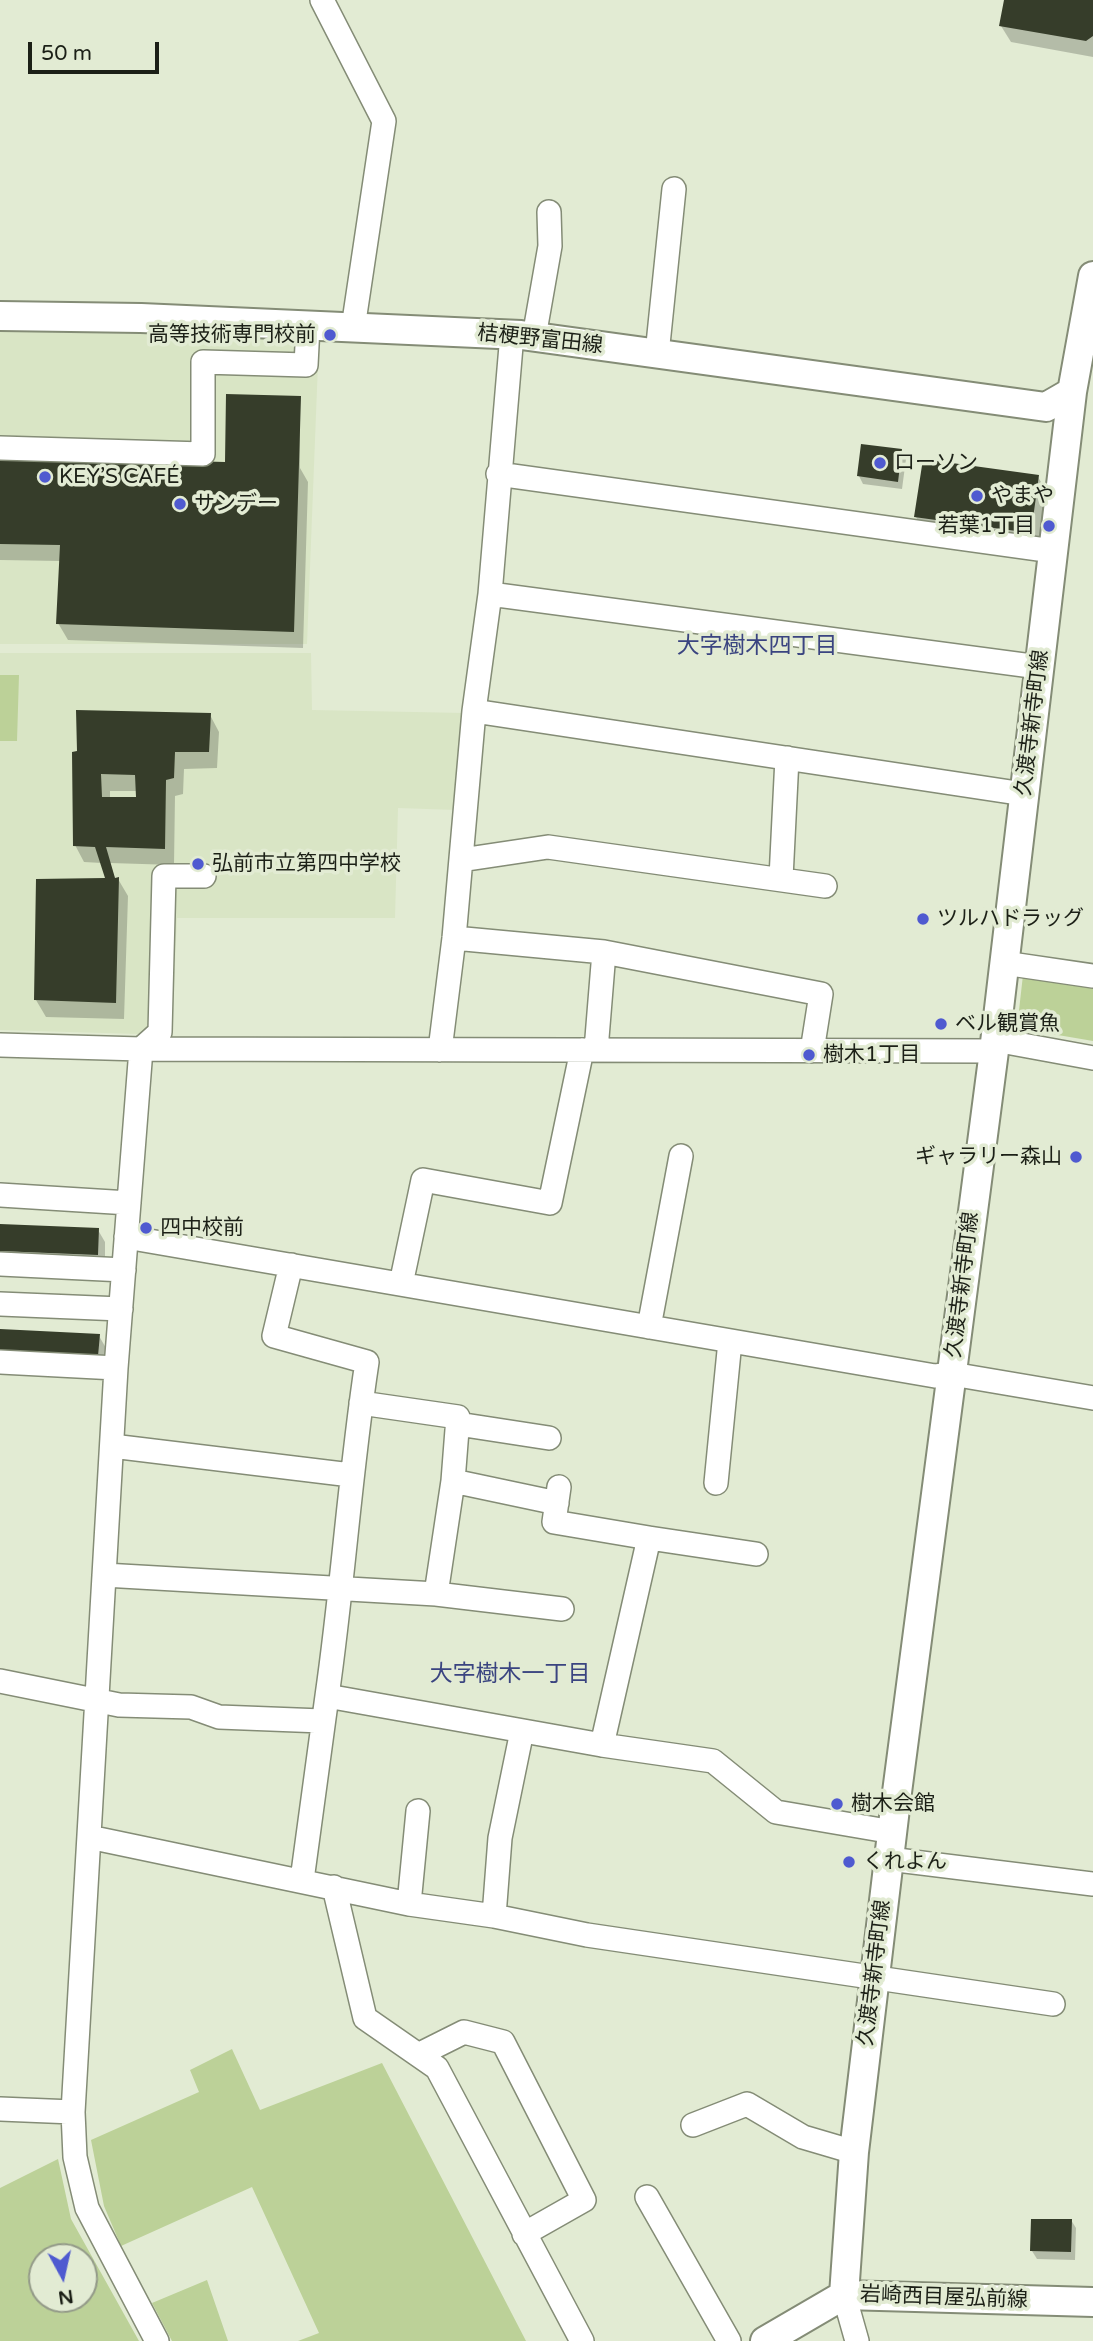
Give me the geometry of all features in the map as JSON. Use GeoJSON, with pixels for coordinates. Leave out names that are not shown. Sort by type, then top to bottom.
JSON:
{"type":"FeatureCollection","features":[{"type":"Feature","properties":{"kind":"main road","name":"久渡寺新寺町線"},"geometry":{"type":"LineString","coordinates":[[844,2295],[853,2152],[874,1979],[995,1046],[1053,551],[1083,385],[1093,276]]}},
{"type":"Feature","properties":{"kind":"main road","name":"桔梗野富田線"},"geometry":{"type":"LineString","coordinates":[[0,316],[141,318],[523,336],[1046,407],[1083,385]]}},
{"type":"Feature","properties":{"kind":"main road","name":"岩崎西目屋弘前線"},"geometry":{"type":"LineString","coordinates":[[765,2341],[844,2295],[1093,2302]]}},
{"type":"Feature","properties":{"kind":"street"},"geometry":{"type":"LineString","coordinates":[[322,0],[384,121],[353,328]]}},
{"type":"Feature","properties":{"kind":"street"},"geometry":{"type":"LineString","coordinates":[[657,354],[674,189]]}},
{"type":"Feature","properties":{"kind":"street"},"geometry":{"type":"LineString","coordinates":[[440,1050],[454,938],[474,711],[490,594],[498,474],[523,336],[551,246],[549,212]]}},
{"type":"Feature","properties":{"kind":"street"},"geometry":{"type":"LineString","coordinates":[[0,448],[202,454],[203,362],[306,365],[308,326]]}},
{"type":"Feature","properties":{"kind":"street"},"geometry":{"type":"LineString","coordinates":[[498,474],[1053,551]]}},
{"type":"Feature","properties":{"kind":"street"},"geometry":{"type":"LineString","coordinates":[[490,594],[1040,667]]}},
{"type":"Feature","properties":{"kind":"street"},"geometry":{"type":"LineString","coordinates":[[474,711],[1024,794]]}},
{"type":"Feature","properties":{"kind":"street"},"geometry":{"type":"LineString","coordinates":[[781,878],[787,758]]}},
{"type":"Feature","properties":{"kind":"street"},"geometry":{"type":"LineString","coordinates":[[461,860],[548,847],[825,886]]}},
{"type":"Feature","properties":{"kind":"street"},"geometry":{"type":"LineString","coordinates":[[157,2341],[87,2208],[75,2157],[73,2112],[116,1368],[141,1049],[160,1032],[164,876],[204,876]]}},
{"type":"Feature","properties":{"kind":"street"},"geometry":{"type":"LineString","coordinates":[[454,938],[604,953],[821,994],[812,1051]]}},
{"type":"Feature","properties":{"kind":"street"},"geometry":{"type":"LineString","coordinates":[[401,1284],[423,1180],[550,1203],[589,1050],[604,953]]}},
{"type":"Feature","properties":{"kind":"street"},"geometry":{"type":"LineString","coordinates":[[1004,963],[1093,976]]}},
{"type":"Feature","properties":{"kind":"street"},"geometry":{"type":"LineString","coordinates":[[0,1045],[141,1049],[812,1051],[995,1046],[1093,1058]]}},
{"type":"Feature","properties":{"kind":"street"},"geometry":{"type":"LineString","coordinates":[[649,1327],[681,1156]]}},
{"type":"Feature","properties":{"kind":"street"},"geometry":{"type":"LineString","coordinates":[[0,1195],[129,1203]]}},
{"type":"Feature","properties":{"kind":"street"},"geometry":{"type":"LineString","coordinates":[[126,1237],[934,1376],[952,1374],[1093,1398]]}},
{"type":"Feature","properties":{"kind":"street"},"geometry":{"type":"LineString","coordinates":[[0,1264],[124,1270]]}},
{"type":"Feature","properties":{"kind":"street"},"geometry":{"type":"LineString","coordinates":[[291,1265],[274,1336],[367,1362],[351,1475],[343,1588],[322,1721],[302,1880]]}},
{"type":"Feature","properties":{"kind":"street"},"geometry":{"type":"LineString","coordinates":[[0,1304],[121,1309]]}},
{"type":"Feature","properties":{"kind":"street"},"geometry":{"type":"LineString","coordinates":[[716,1483],[730,1341]]}},
{"type":"Feature","properties":{"kind":"street"},"geometry":{"type":"LineString","coordinates":[[0,1362],[116,1368]]}},
{"type":"Feature","properties":{"kind":"street"},"geometry":{"type":"LineString","coordinates":[[360,1403],[458,1418],[453,1481],[436,1594]]}},
{"type":"Feature","properties":{"kind":"street"},"geometry":{"type":"LineString","coordinates":[[458,1424],[549,1437]]}},
{"type":"Feature","properties":{"kind":"street"},"geometry":{"type":"LineString","coordinates":[[112,1446],[351,1475]]}},
{"type":"Feature","properties":{"kind":"street"},"geometry":{"type":"LineString","coordinates":[[453,1481],[558,1495],[554,1522],[756,1554]]}},
{"type":"Feature","properties":{"kind":"street"},"geometry":{"type":"LineString","coordinates":[[602,1745],[649,1538]]}},
{"type":"Feature","properties":{"kind":"street"},"geometry":{"type":"LineString","coordinates":[[104,1574],[436,1594],[562,1609]]}},
{"type":"Feature","properties":{"kind":"street"},"geometry":{"type":"LineString","coordinates":[[0,1681],[119,1705],[191,1707],[219,1717],[322,1721]]}},
{"type":"Feature","properties":{"kind":"street"},"geometry":{"type":"LineString","coordinates":[[327,1696],[602,1745],[713,1761],[776,1812],[891,1846],[1093,1884]]}},
{"type":"Feature","properties":{"kind":"street"},"geometry":{"type":"LineString","coordinates":[[494,1916],[500,1838],[522,1731]]}},
{"type":"Feature","properties":{"kind":"street"},"geometry":{"type":"LineString","coordinates":[[409,1904],[418,1811]]}},
{"type":"Feature","properties":{"kind":"street"},"geometry":{"type":"LineString","coordinates":[[89,1836],[409,1904],[494,1916],[587,1935],[1053,2004]]}},
{"type":"Feature","properties":{"kind":"street"},"geometry":{"type":"LineString","coordinates":[[334,1887],[365,2018],[437,2068],[582,2341]]}},
{"type":"Feature","properties":{"kind":"street"},"geometry":{"type":"LineString","coordinates":[[420,2054],[464,2032],[503,2042],[584,2200],[524,2234]]}},
{"type":"Feature","properties":{"kind":"street"},"geometry":{"type":"LineString","coordinates":[[693,2125],[747,2104],[803,2137],[853,2152]]}},
{"type":"Feature","properties":{"kind":"street"},"geometry":{"type":"LineString","coordinates":[[0,2109],[73,2112]]}},
{"type":"Feature","properties":{"kind":"street"},"geometry":{"type":"LineString","coordinates":[[647,2197],[729,2341]]}},
{"type":"Feature","properties":{"kind":"street"},"geometry":{"type":"LineString","coordinates":[[844,2295],[857,2341]]}},
{"type":"Feature","properties":{"kind":"shaded area"},"geometry":{"type":"Polygon","coordinates":[[[0,331],[319,338],[307,644],[0,644],[0,331]]]}},
{"type":"Feature","properties":{"kind":"shaded area","name":"弘前市立第四中学校"},"geometry":{"type":"Polygon","coordinates":[[[0,653],[311,653],[312,710],[465,713],[456,810],[398,808],[395,918],[177,918],[172,1035],[0,1030],[0,653]]]}},
{"type":"Feature","properties":{"kind":"green space"},"geometry":{"type":"Polygon","coordinates":[[[0,675],[19,675],[17,741],[0,741],[0,675]]]}},
{"type":"Feature","properties":{"kind":"green space"},"geometry":{"type":"Polygon","coordinates":[[[1023,975],[1093,988],[1093,1041],[1017,1028],[1023,975]]]}},
{"type":"Feature","properties":{"kind":"green space"},"geometry":{"type":"Polygon","coordinates":[[[232,2049],[260,2110],[382,2063],[526,2341],[298,2341],[319,2333],[252,2187],[121,2246],[104,2206],[91,2140],[199,2092],[190,2070],[232,2049]]]}},
{"type":"Feature","properties":{"kind":"green space"},"geometry":{"type":"Polygon","coordinates":[[[58,2159],[71,2219],[84,2243],[28,2243],[28,2313],[98,2313],[98,2267],[139,2341],[0,2341],[0,2188],[58,2159]]]}},
{"type":"Feature","properties":{"kind":"green space"},"geometry":{"type":"Polygon","coordinates":[[[207,2280],[228,2341],[172,2341],[152,2303],[207,2280]]]}},
{"type":"Feature","properties":{"kind":"building"},"geometry":{"type":"Polygon","coordinates":[[[1004,0],[1093,0],[1093,36],[1086,41],[999,26],[1004,0]]]}},
{"type":"Feature","properties":{"kind":"building","name":"サンデー"},"geometry":{"type":"Polygon","coordinates":[[[226,394],[301,396],[294,632],[56,624],[60,545],[0,544],[0,456],[225,462],[226,394]]]}},
{"type":"Feature","properties":{"kind":"building","name":"ローソン"},"geometry":{"type":"Polygon","coordinates":[[[861,444],[902,449],[898,482],[857,476],[861,444]]]}},
{"type":"Feature","properties":{"kind":"building","name":"やまや"},"geometry":{"type":"Polygon","coordinates":[[[923,459],[1039,475],[1031,533],[914,517],[923,459]]]}},
{"type":"Feature","properties":{"kind":"building"},"geometry":{"type":"Polygon","coordinates":[[[76,710],[211,713],[209,752],[175,752],[174,778],[166,780],[165,849],[106,847],[115,878],[119,877],[116,1003],[34,1000],[36,879],[105,878],[95,847],[73,846],[72,752],[77,751],[76,710]],[[101,774],[102,797],[136,797],[135,775],[101,774]]]}},
{"type":"Feature","properties":{"kind":"building"},"geometry":{"type":"Polygon","coordinates":[[[0,1224],[99,1228],[98,1255],[0,1251],[0,1224]]]}},
{"type":"Feature","properties":{"kind":"building"},"geometry":{"type":"Polygon","coordinates":[[[0,1329],[100,1334],[98,1356],[0,1351],[0,1329]]]}},
{"type":"Feature","properties":{"kind":"building"},"geometry":{"type":"Polygon","coordinates":[[[1031,2219],[1072,2219],[1071,2252],[1030,2251],[1031,2219]]]}},
{"type":"Feature","properties":{"kind":"place","name":"高等技術専門校前"},"geometry":{"type":"Point","coordinates":[330,335]}},
{"type":"Feature","properties":{"kind":"place","name":"ローソン"},"geometry":{"type":"Point","coordinates":[880,463]}},
{"type":"Feature","properties":{"kind":"place","name":"KEY’S CAFÉ"},"geometry":{"type":"Point","coordinates":[45,477]}},
{"type":"Feature","properties":{"kind":"place","name":"やまや"},"geometry":{"type":"Point","coordinates":[977,496]}},
{"type":"Feature","properties":{"kind":"place","name":"サンデー"},"geometry":{"type":"Point","coordinates":[180,504]}},
{"type":"Feature","properties":{"kind":"place","name":"若葉1丁目"},"geometry":{"type":"Point","coordinates":[1049,526]}},
{"type":"Feature","properties":{"kind":"place","name":"弘前市立第四中学校"},"geometry":{"type":"Point","coordinates":[198,864]}},
{"type":"Feature","properties":{"kind":"place","name":"ツルハドラッグ"},"geometry":{"type":"Point","coordinates":[923,919]}},
{"type":"Feature","properties":{"kind":"place","name":"ベル観賞魚"},"geometry":{"type":"Point","coordinates":[941,1024]}},
{"type":"Feature","properties":{"kind":"place","name":"樹木1丁目"},"geometry":{"type":"Point","coordinates":[809,1055]}},
{"type":"Feature","properties":{"kind":"place","name":"ギャラリー森山"},"geometry":{"type":"Point","coordinates":[1076,1157]}},
{"type":"Feature","properties":{"kind":"place","name":"四中校前"},"geometry":{"type":"Point","coordinates":[146,1228]}},
{"type":"Feature","properties":{"kind":"place","name":"樹木会館"},"geometry":{"type":"Point","coordinates":[837,1804]}},
{"type":"Feature","properties":{"kind":"place","name":"くれよん"},"geometry":{"type":"Point","coordinates":[849,1862]}},
{"type":"Feature","properties":{"kind":"district","name":"大字樹木四丁目"},"geometry":{"type":"Point","coordinates":[757,647]}},
{"type":"Feature","properties":{"kind":"district","name":"大字樹木一丁目"},"geometry":{"type":"Point","coordinates":[510,1675]}}]}
